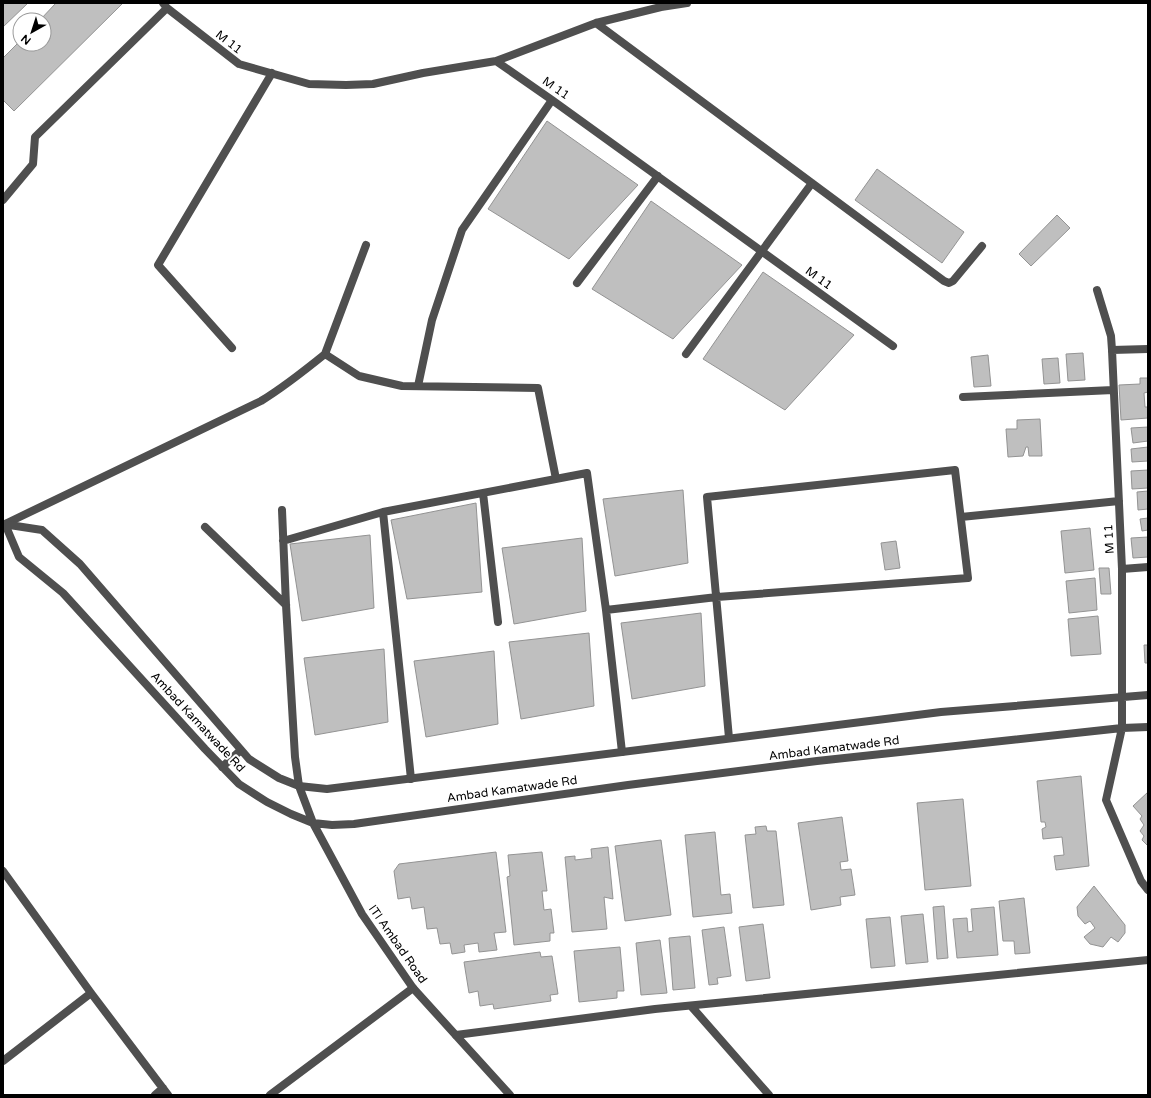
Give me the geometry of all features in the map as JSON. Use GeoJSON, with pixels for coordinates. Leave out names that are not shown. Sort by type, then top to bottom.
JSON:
{"type":"FeatureCollection","features":[{"type":"Feature","properties":{"kind":"street"},"geometry":{"type":"LineString","coordinates":[[496,62],[596,23],[660,7],[687,3]]}},
{"type":"Feature","properties":{"kind":"street"},"geometry":{"type":"LineString","coordinates":[[3,200],[33,164],[35,137],[165,6]]}},
{"type":"Feature","properties":{"kind":"street","name":"M 11"},"geometry":{"type":"LineString","coordinates":[[165,6],[239,64],[310,84],[374,84],[424,73],[496,62],[552,100],[893,346]]}},
{"type":"Feature","properties":{"kind":"street"},"geometry":{"type":"LineString","coordinates":[[596,23],[949,283],[953,281],[982,246]]}},
{"type":"Feature","properties":{"kind":"street"},"geometry":{"type":"LineString","coordinates":[[232,348],[158,265],[272,74]]}},
{"type":"Feature","properties":{"kind":"street"},"geometry":{"type":"LineString","coordinates":[[418,386],[432,320],[462,230],[552,100]]}},
{"type":"Feature","properties":{"kind":"street"},"geometry":{"type":"LineString","coordinates":[[577,284],[658,176]]}},
{"type":"Feature","properties":{"kind":"street"},"geometry":{"type":"LineString","coordinates":[[686,354],[812,183]]}},
{"type":"Feature","properties":{"kind":"street"},"geometry":{"type":"LineString","coordinates":[[4,524],[261,401],[292,381],[325,354],[366,244]]}},
{"type":"Feature","properties":{"kind":"street","name":"M 11"},"geometry":{"type":"LineString","coordinates":[[1097,290],[1111,336],[1122,568],[1122,728],[1106,800],[1141,881],[1148,890]]}},
{"type":"Feature","properties":{"kind":"street"},"geometry":{"type":"LineString","coordinates":[[1112,350],[1148,349]]}},
{"type":"Feature","properties":{"kind":"street"},"geometry":{"type":"LineString","coordinates":[[325,354],[359,376],[402,386],[538,388],[556,479]]}},
{"type":"Feature","properties":{"kind":"street"},"geometry":{"type":"LineString","coordinates":[[963,397],[1113,390]]}},
{"type":"Feature","properties":{"kind":"street"},"geometry":{"type":"LineString","coordinates":[[606,610],[717,597],[968,578],[955,470],[707,497],[717,597],[729,738]]}},
{"type":"Feature","properties":{"kind":"street"},"geometry":{"type":"LineString","coordinates":[[283,541],[383,512],[587,473],[606,610],[622,752]]}},
{"type":"Feature","properties":{"kind":"street"},"geometry":{"type":"LineString","coordinates":[[483,493],[498,622]]}},
{"type":"Feature","properties":{"kind":"street"},"geometry":{"type":"LineString","coordinates":[[961,517],[1119,502]]}},
{"type":"Feature","properties":{"kind":"street","name":"ITI Ambad Road"},"geometry":{"type":"LineString","coordinates":[[282,510],[295,757],[299,786],[313,822],[362,914],[413,988],[510,1095]]}},
{"type":"Feature","properties":{"kind":"street"},"geometry":{"type":"LineString","coordinates":[[383,512],[411,778]]}},
{"type":"Feature","properties":{"kind":"street","name":"Ambad Kamatwade Rd"},"geometry":{"type":"LineString","coordinates":[[4,524],[42,530],[80,564],[249,759],[279,778],[299,786],[326,789],[941,712],[1148,695]]}},
{"type":"Feature","properties":{"kind":"street","name":"Ambad Kamatwade Rd"},"geometry":{"type":"LineString","coordinates":[[4,524],[19,557],[63,593],[205,749],[239,784],[267,802],[291,814],[313,822],[332,825],[354,824],[651,782],[825,760],[1122,728],[1148,727]]}},
{"type":"Feature","properties":{"kind":"street"},"geometry":{"type":"LineString","coordinates":[[204,527],[286,605]]}},
{"type":"Feature","properties":{"kind":"street"},"geometry":{"type":"LineString","coordinates":[[1122,568],[1148,567]]}},
{"type":"Feature","properties":{"kind":"street"},"geometry":{"type":"LineString","coordinates":[[222,767],[241,750]]}},
{"type":"Feature","properties":{"kind":"street"},"geometry":{"type":"LineString","coordinates":[[3,871],[91,993],[166,1092],[155,1095]]}},
{"type":"Feature","properties":{"kind":"street"},"geometry":{"type":"LineString","coordinates":[[456,1035],[690,1006],[1148,960]]}},
{"type":"Feature","properties":{"kind":"street"},"geometry":{"type":"LineString","coordinates":[[270,1095],[413,988]]}},
{"type":"Feature","properties":{"kind":"street"},"geometry":{"type":"LineString","coordinates":[[3,1061],[91,993]]}},
{"type":"Feature","properties":{"kind":"street"},"geometry":{"type":"LineString","coordinates":[[690,1006],[769,1095]]}},
{"type":"Feature","properties":{"kind":"building"},"geometry":{"type":"Polygon","coordinates":[[[3,3],[28,3],[19,12],[12,12],[12,18],[3,27],[3,3]]]}},
{"type":"Feature","properties":{"kind":"building"},"geometry":{"type":"Polygon","coordinates":[[[56,3],[123,3],[14,111],[3,100],[3,58],[12,49],[12,52],[52,52],[52,12],[48,12],[56,3]]]}},
{"type":"Feature","properties":{"kind":"building"},"geometry":{"type":"Polygon","coordinates":[[[547,121],[638,185],[569,259],[488,209],[547,121]]]}},
{"type":"Feature","properties":{"kind":"building"},"geometry":{"type":"Polygon","coordinates":[[[877,169],[964,232],[942,263],[855,200],[877,169]]]}},
{"type":"Feature","properties":{"kind":"building"},"geometry":{"type":"Polygon","coordinates":[[[651,201],[742,265],[673,339],[592,289],[651,201]]]}},
{"type":"Feature","properties":{"kind":"building"},"geometry":{"type":"Polygon","coordinates":[[[1057,215],[1070,228],[1031,266],[1019,254],[1057,215]]]}},
{"type":"Feature","properties":{"kind":"building"},"geometry":{"type":"Polygon","coordinates":[[[763,272],[854,335],[785,410],[703,359],[763,272]]]}},
{"type":"Feature","properties":{"kind":"building"},"geometry":{"type":"Polygon","coordinates":[[[1083,353],[1085,380],[1068,381],[1066,354],[1083,353]]]}},
{"type":"Feature","properties":{"kind":"building"},"geometry":{"type":"Polygon","coordinates":[[[988,355],[991,386],[974,387],[971,357],[988,355]]]}},
{"type":"Feature","properties":{"kind":"building"},"geometry":{"type":"Polygon","coordinates":[[[1058,358],[1060,383],[1044,384],[1042,359],[1058,358]]]}},
{"type":"Feature","properties":{"kind":"building"},"geometry":{"type":"Polygon","coordinates":[[[1140,378],[1148,378],[1148,392],[1144,393],[1145,407],[1148,407],[1148,418],[1121,420],[1119,385],[1140,384],[1140,378]]]}},
{"type":"Feature","properties":{"kind":"building"},"geometry":{"type":"Polygon","coordinates":[[[1040,419],[1042,456],[1029,456],[1028,447],[1026,447],[1023,456],[1008,457],[1006,429],[1017,429],[1017,420],[1040,419]]]}},
{"type":"Feature","properties":{"kind":"building"},"geometry":{"type":"Polygon","coordinates":[[[1148,427],[1148,441],[1133,443],[1131,428],[1148,427]]]}},
{"type":"Feature","properties":{"kind":"building"},"geometry":{"type":"Polygon","coordinates":[[[1148,447],[1148,461],[1132,462],[1131,449],[1148,447]]]}},
{"type":"Feature","properties":{"kind":"building"},"geometry":{"type":"Polygon","coordinates":[[[1148,470],[1148,488],[1132,489],[1131,471],[1148,470]]]}},
{"type":"Feature","properties":{"kind":"building"},"geometry":{"type":"Polygon","coordinates":[[[683,490],[688,563],[615,576],[603,499],[683,490]]]}},
{"type":"Feature","properties":{"kind":"building"},"geometry":{"type":"Polygon","coordinates":[[[1148,491],[1148,509],[1138,510],[1137,492],[1148,491]]]}},
{"type":"Feature","properties":{"kind":"building"},"geometry":{"type":"Polygon","coordinates":[[[476,503],[482,592],[407,599],[391,520],[476,503]]]}},
{"type":"Feature","properties":{"kind":"building"},"geometry":{"type":"Polygon","coordinates":[[[1148,518],[1148,530],[1142,531],[1140,519],[1148,518]]]}},
{"type":"Feature","properties":{"kind":"building"},"geometry":{"type":"Polygon","coordinates":[[[1090,528],[1094,570],[1065,573],[1061,531],[1090,528]]]}},
{"type":"Feature","properties":{"kind":"building"},"geometry":{"type":"Polygon","coordinates":[[[370,535],[374,608],[302,621],[290,544],[370,535]]]}},
{"type":"Feature","properties":{"kind":"building"},"geometry":{"type":"Polygon","coordinates":[[[1148,537],[1148,557],[1133,558],[1131,538],[1148,537]]]}},
{"type":"Feature","properties":{"kind":"building"},"geometry":{"type":"Polygon","coordinates":[[[582,538],[586,611],[514,624],[502,548],[582,538]]]}},
{"type":"Feature","properties":{"kind":"building"},"geometry":{"type":"Polygon","coordinates":[[[896,541],[900,568],[885,570],[881,543],[896,541]]]}},
{"type":"Feature","properties":{"kind":"building"},"geometry":{"type":"Polygon","coordinates":[[[1099,568],[1109,568],[1111,594],[1101,594],[1099,568]]]}},
{"type":"Feature","properties":{"kind":"building"},"geometry":{"type":"Polygon","coordinates":[[[1095,578],[1097,610],[1069,613],[1066,581],[1095,578]]]}},
{"type":"Feature","properties":{"kind":"building"},"geometry":{"type":"Polygon","coordinates":[[[701,613],[705,686],[632,699],[621,623],[701,613]]]}},
{"type":"Feature","properties":{"kind":"building"},"geometry":{"type":"Polygon","coordinates":[[[1098,616],[1101,654],[1071,656],[1068,619],[1098,616]]]}},
{"type":"Feature","properties":{"kind":"building"},"geometry":{"type":"Polygon","coordinates":[[[589,633],[594,706],[521,719],[509,642],[589,633]]]}},
{"type":"Feature","properties":{"kind":"building"},"geometry":{"type":"Polygon","coordinates":[[[1144,645],[1148,645],[1148,663],[1145,663],[1144,645]]]}},
{"type":"Feature","properties":{"kind":"building"},"geometry":{"type":"Polygon","coordinates":[[[384,649],[388,722],[315,735],[304,658],[384,649]]]}},
{"type":"Feature","properties":{"kind":"building"},"geometry":{"type":"Polygon","coordinates":[[[494,651],[498,724],[426,737],[414,661],[494,651]]]}},
{"type":"Feature","properties":{"kind":"building"},"geometry":{"type":"Polygon","coordinates":[[[1081,776],[1089,866],[1056,870],[1054,856],[1064,855],[1062,837],[1043,839],[1042,829],[1046,827],[1045,822],[1041,822],[1037,781],[1081,776]]]}},
{"type":"Feature","properties":{"kind":"building"},"geometry":{"type":"Polygon","coordinates":[[[1148,792],[1148,846],[1142,840],[1144,836],[1140,831],[1144,825],[1140,819],[1142,816],[1133,806],[1148,792]]]}},
{"type":"Feature","properties":{"kind":"building"},"geometry":{"type":"Polygon","coordinates":[[[963,799],[971,886],[925,890],[917,803],[963,799]]]}},
{"type":"Feature","properties":{"kind":"building"},"geometry":{"type":"Polygon","coordinates":[[[842,817],[848,861],[840,862],[841,870],[851,869],[855,895],[840,897],[841,905],[811,910],[798,823],[842,817]]]}},
{"type":"Feature","properties":{"kind":"building"},"geometry":{"type":"Polygon","coordinates":[[[766,826],[767,831],[776,831],[784,905],[753,908],[745,835],[756,834],[755,827],[766,826]]]}},
{"type":"Feature","properties":{"kind":"building"},"geometry":{"type":"Polygon","coordinates":[[[715,832],[721,895],[730,894],[732,913],[693,917],[685,835],[715,832]]]}},
{"type":"Feature","properties":{"kind":"building"},"geometry":{"type":"Polygon","coordinates":[[[661,840],[671,915],[625,921],[615,846],[661,840]]]}},
{"type":"Feature","properties":{"kind":"building"},"geometry":{"type":"Polygon","coordinates":[[[608,847],[613,899],[604,897],[607,929],[572,932],[565,857],[575,856],[575,860],[592,858],[591,849],[608,847]]]}},
{"type":"Feature","properties":{"kind":"building"},"geometry":{"type":"Polygon","coordinates":[[[496,852],[506,932],[494,933],[497,950],[479,952],[478,943],[464,945],[465,952],[452,954],[450,943],[440,944],[437,928],[427,929],[424,907],[412,909],[410,897],[398,899],[394,871],[399,864],[496,852]]]}},
{"type":"Feature","properties":{"kind":"building"},"geometry":{"type":"Polygon","coordinates":[[[542,852],[547,891],[542,891],[544,910],[551,909],[554,933],[550,933],[550,941],[514,945],[507,877],[510,876],[508,855],[542,852]]]}},
{"type":"Feature","properties":{"kind":"building"},"geometry":{"type":"Polygon","coordinates":[[[1094,886],[1125,925],[1125,933],[1118,942],[1111,937],[1103,947],[1090,944],[1084,937],[1095,928],[1090,921],[1085,924],[1078,916],[1077,907],[1094,886]]]}},
{"type":"Feature","properties":{"kind":"building"},"geometry":{"type":"Polygon","coordinates":[[[1024,898],[1030,953],[1015,954],[1014,941],[1003,941],[999,901],[1024,898]]]}},
{"type":"Feature","properties":{"kind":"building"},"geometry":{"type":"Polygon","coordinates":[[[944,906],[948,958],[937,959],[933,907],[944,906]]]}},
{"type":"Feature","properties":{"kind":"building"},"geometry":{"type":"Polygon","coordinates":[[[994,907],[998,955],[957,958],[953,919],[967,918],[968,932],[973,931],[971,909],[994,907]]]}},
{"type":"Feature","properties":{"kind":"building"},"geometry":{"type":"Polygon","coordinates":[[[923,914],[928,962],[906,964],[901,916],[923,914]]]}},
{"type":"Feature","properties":{"kind":"building"},"geometry":{"type":"Polygon","coordinates":[[[890,917],[895,966],[871,968],[866,919],[890,917]]]}},
{"type":"Feature","properties":{"kind":"building"},"geometry":{"type":"Polygon","coordinates":[[[763,924],[770,978],[746,981],[739,927],[763,924]]]}},
{"type":"Feature","properties":{"kind":"building"},"geometry":{"type":"Polygon","coordinates":[[[724,927],[731,976],[717,978],[718,984],[709,985],[702,930],[724,927]]]}},
{"type":"Feature","properties":{"kind":"building"},"geometry":{"type":"Polygon","coordinates":[[[690,936],[695,988],[673,990],[669,938],[690,936]]]}},
{"type":"Feature","properties":{"kind":"building"},"geometry":{"type":"Polygon","coordinates":[[[660,940],[667,993],[641,995],[636,943],[660,940]]]}},
{"type":"Feature","properties":{"kind":"building"},"geometry":{"type":"Polygon","coordinates":[[[620,947],[624,991],[617,991],[617,998],[579,1002],[574,951],[620,947]]]}},
{"type":"Feature","properties":{"kind":"building"},"geometry":{"type":"Polygon","coordinates":[[[540,952],[541,957],[552,956],[558,994],[550,995],[551,1001],[494,1009],[493,1004],[480,1006],[478,991],[469,993],[464,962],[540,952]]]}}]}
